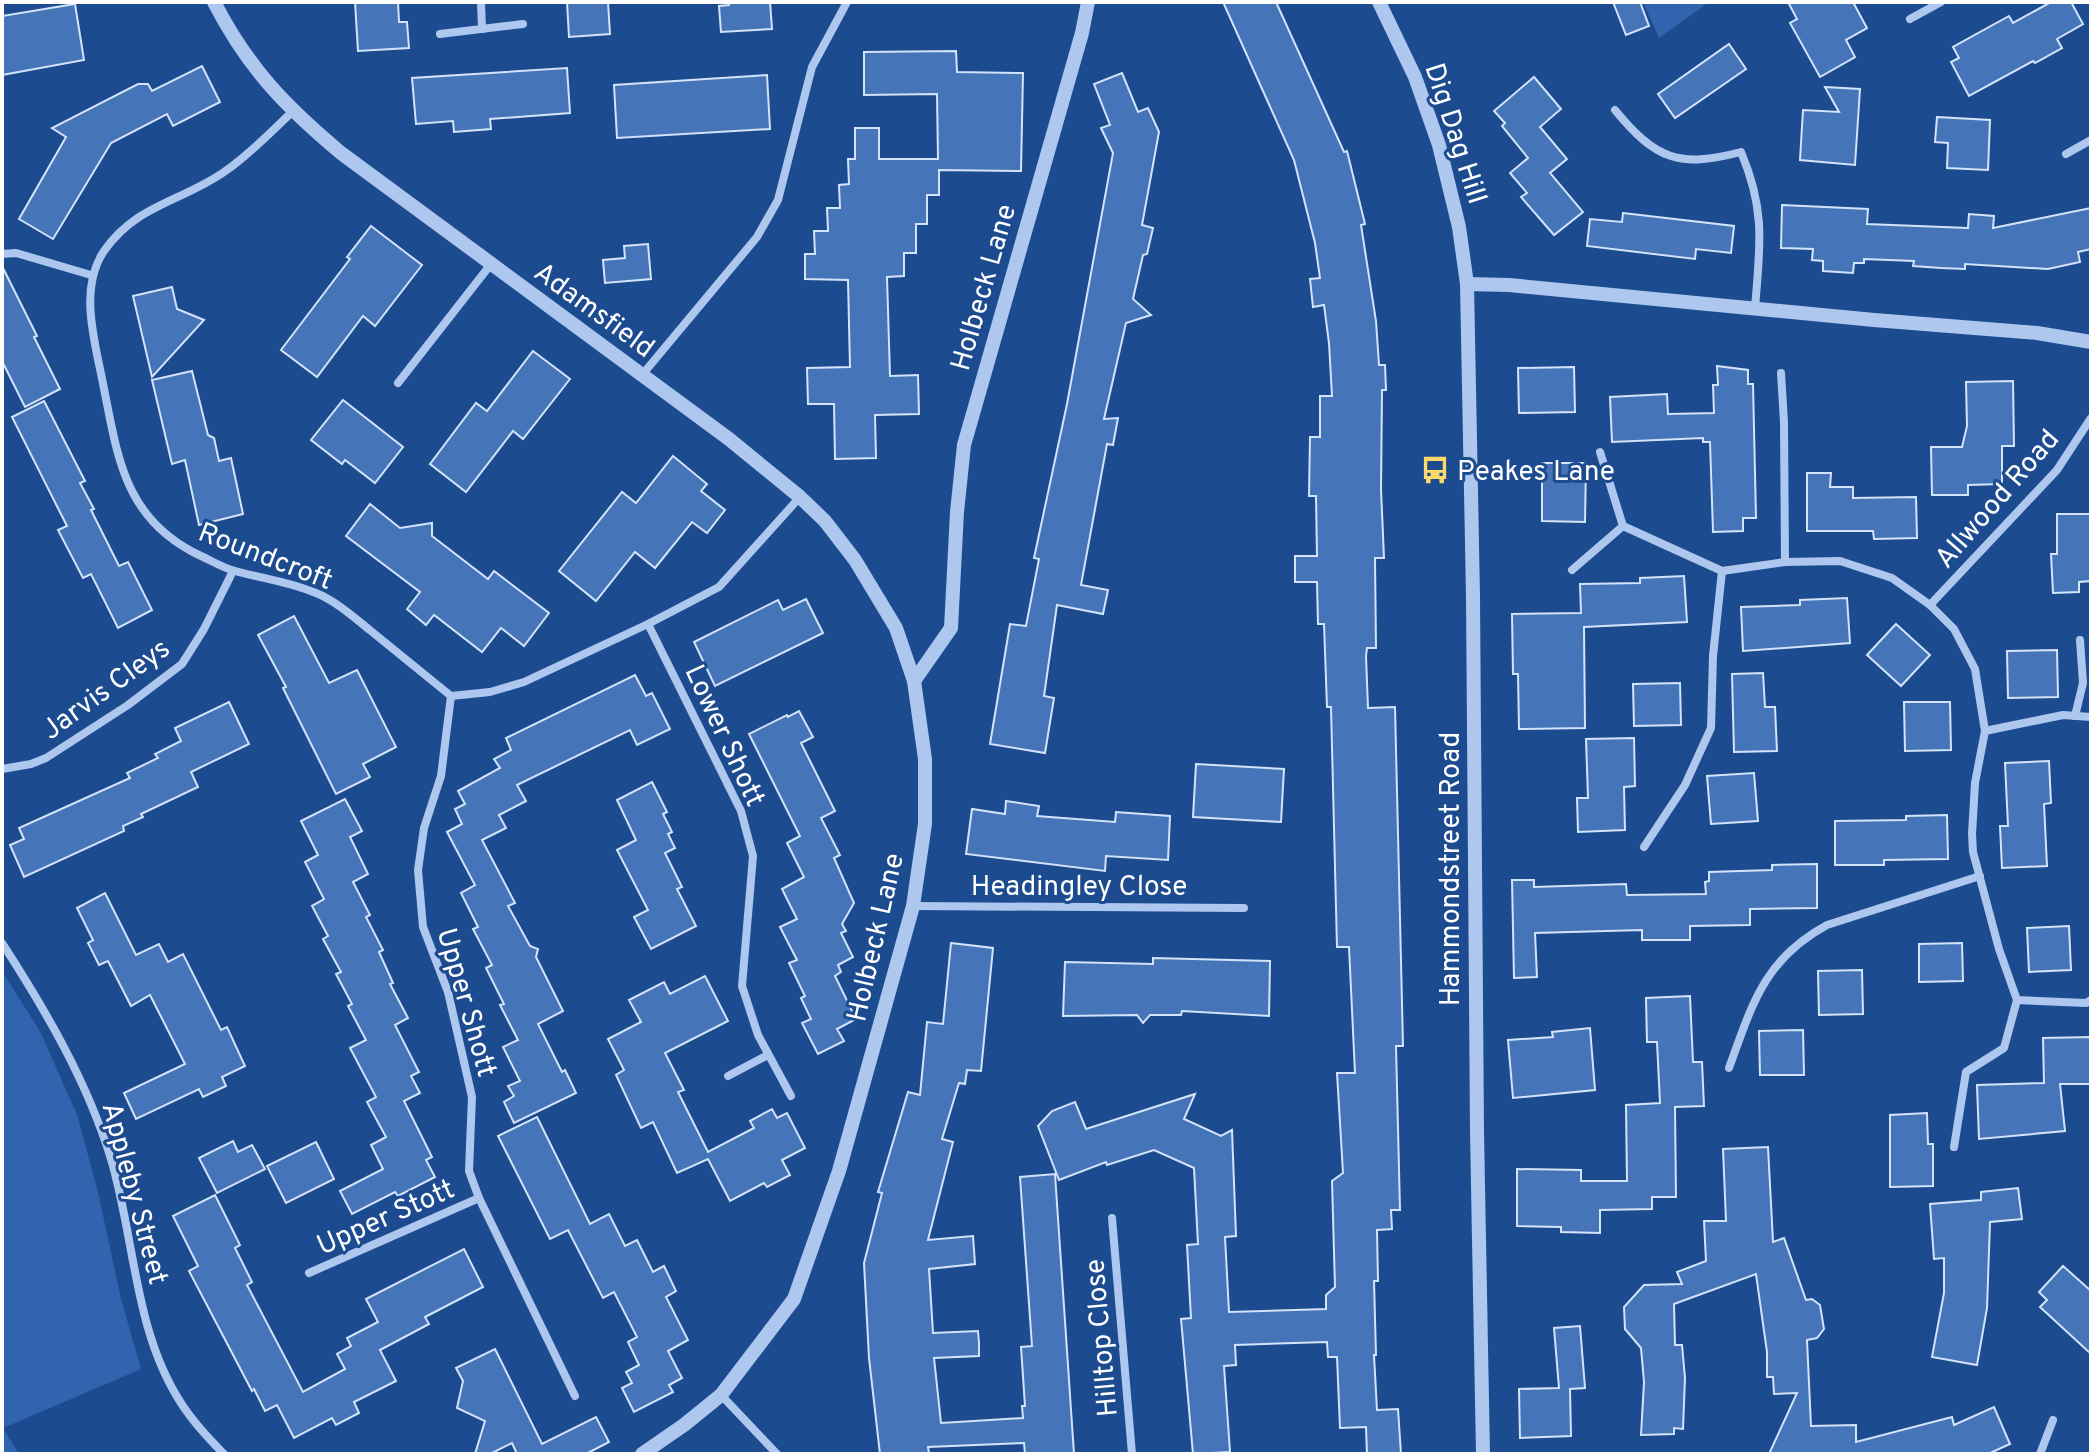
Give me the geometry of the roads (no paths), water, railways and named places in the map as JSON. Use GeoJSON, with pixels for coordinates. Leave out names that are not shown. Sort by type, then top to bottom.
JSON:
{"type":"FeatureCollection","features":[{"type":"Feature","properties":{"kind":"street","name":"Adamsfield"},"geometry":{"type":"LineString","coordinates":[[214,2],[231,35],[261,77],[292,112],[341,153],[729,439],[825,521],[855,560],[896,628],[914,681]]}},
{"type":"Feature","properties":{"kind":"street"},"geometry":{"type":"LineString","coordinates":[[481,2],[482,29]]}},
{"type":"Feature","properties":{"kind":"street"},"geometry":{"type":"LineString","coordinates":[[642,375],[757,237],[778,200],[812,67],[847,2]]}},
{"type":"Feature","properties":{"kind":"street","name":"Holbeck Lane"},"geometry":{"type":"LineString","coordinates":[[642,1454],[721,1395],[794,1299],[839,1171],[913,906],[925,824],[925,759],[914,681],[951,628],[964,445],[1082,33],[1088,2]]}},
{"type":"Feature","properties":{"kind":"street","name":"Dig Dag Hill"},"geometry":{"type":"LineString","coordinates":[[1379,2],[1415,77],[1439,145],[1459,227],[1467,284]]}},
{"type":"Feature","properties":{"kind":"street"},"geometry":{"type":"LineString","coordinates":[[1910,19],[1941,2]]}},
{"type":"Feature","properties":{"kind":"street"},"geometry":{"type":"LineString","coordinates":[[440,34],[523,24]]}},
{"type":"Feature","properties":{"kind":"street"},"geometry":{"type":"LineString","coordinates":[[1615,110],[1634,132],[1669,155],[1689,161],[1741,152],[1755,184],[1759,208],[1760,244],[1755,308]]}},
{"type":"Feature","properties":{"kind":"street"},"geometry":{"type":"LineString","coordinates":[[2,254],[16,253],[91,275],[105,251],[131,221],[224,173],[292,112]]}},
{"type":"Feature","properties":{"kind":"street"},"geometry":{"type":"LineString","coordinates":[[2066,154],[2091,140]]}},
{"type":"Feature","properties":{"kind":"street"},"geometry":{"type":"LineString","coordinates":[[398,383],[491,264]]}},
{"type":"Feature","properties":{"kind":"street","name":"Roundcroft"},"geometry":{"type":"LineString","coordinates":[[91,275],[92,320],[97,354],[120,460],[133,495],[157,529],[174,542],[233,571],[279,579],[319,594],[357,620],[451,696]]}},
{"type":"Feature","properties":{"kind":"street"},"geometry":{"type":"LineString","coordinates":[[1467,284],[1509,285],[2037,333],[2091,342]]}},
{"type":"Feature","properties":{"kind":"street","name":"Hammondstreet Road"},"geometry":{"type":"LineString","coordinates":[[1467,284],[1474,612],[1477,1148],[1483,1454]]}},
{"type":"Feature","properties":{"kind":"street"},"geometry":{"type":"LineString","coordinates":[[1781,373],[1785,562]]}},
{"type":"Feature","properties":{"kind":"street","name":"Allwood Road"},"geometry":{"type":"LineString","coordinates":[[1930,605],[2057,470],[2091,418]]}},
{"type":"Feature","properties":{"kind":"street"},"geometry":{"type":"LineString","coordinates":[[1600,452],[1623,526],[1722,571],[1713,656],[1711,728],[1685,785],[1644,847]]}},
{"type":"Feature","properties":{"kind":"street"},"geometry":{"type":"LineString","coordinates":[[451,696],[490,692],[524,682],[719,587],[800,497]]}},
{"type":"Feature","properties":{"kind":"street"},"geometry":{"type":"LineString","coordinates":[[1572,570],[1623,526]]}},
{"type":"Feature","properties":{"kind":"street","name":"Allwood Road"},"geometry":{"type":"LineString","coordinates":[[1722,571],[1785,562],[1840,561],[1892,578],[1930,605],[1954,629],[1975,669],[1985,731],[1972,810],[1973,852],[1999,949],[2017,1000]]}},
{"type":"Feature","properties":{"kind":"street","name":"Jarvis Cleys"},"geometry":{"type":"LineString","coordinates":[[2,769],[46,758],[182,664],[233,571]]}},
{"type":"Feature","properties":{"kind":"street","name":"Lower Shott"},"geometry":{"type":"LineString","coordinates":[[648,624],[741,811],[753,856],[742,986],[758,1035],[791,1096]]}},
{"type":"Feature","properties":{"kind":"street"},"geometry":{"type":"LineString","coordinates":[[2075,716],[2083,683],[2080,640]]}},
{"type":"Feature","properties":{"kind":"street","name":"Upper Shott"},"geometry":{"type":"LineString","coordinates":[[451,696],[441,776],[424,828],[418,870],[423,927],[448,992],[472,1097],[469,1171],[479,1198],[575,1396]]}},
{"type":"Feature","properties":{"kind":"street"},"geometry":{"type":"LineString","coordinates":[[1985,731],[2063,715],[2091,717]]}},
{"type":"Feature","properties":{"kind":"street"},"geometry":{"type":"LineString","coordinates":[[1729,1068],[1763,984],[1774,967],[1809,935],[1827,925],[1980,876]]}},
{"type":"Feature","properties":{"kind":"street","name":"Headingley Close"},"geometry":{"type":"LineString","coordinates":[[913,906],[1244,908]]}},
{"type":"Feature","properties":{"kind":"street","name":"Appleby Street"},"geometry":{"type":"LineString","coordinates":[[2,943],[73,1061],[95,1111],[112,1162],[144,1313],[168,1380],[180,1402],[224,1454]]}},
{"type":"Feature","properties":{"kind":"street"},"geometry":{"type":"LineString","coordinates":[[1954,1147],[1966,1072],[2004,1048],[2017,1000],[2086,1003],[2091,1000]]}},
{"type":"Feature","properties":{"kind":"street"},"geometry":{"type":"LineString","coordinates":[[728,1076],[768,1055]]}},
{"type":"Feature","properties":{"kind":"street","name":"Upper Stott"},"geometry":{"type":"LineString","coordinates":[[309,1273],[479,1198]]}},
{"type":"Feature","properties":{"kind":"street","name":"Hilltop Close"},"geometry":{"type":"LineString","coordinates":[[1112,1218],[1132,1454]]}},
{"type":"Feature","properties":{"kind":"street"},"geometry":{"type":"LineString","coordinates":[[721,1395],[777,1454]]}},
{"type":"Feature","properties":{"kind":"street"},"geometry":{"type":"LineString","coordinates":[[2040,1454],[2053,1420]]}},
{"type":"Feature","properties":{"kind":"place","name":"Peakes Lane"},"geometry":{"type":"Point","coordinates":[1435,470]}}]}
